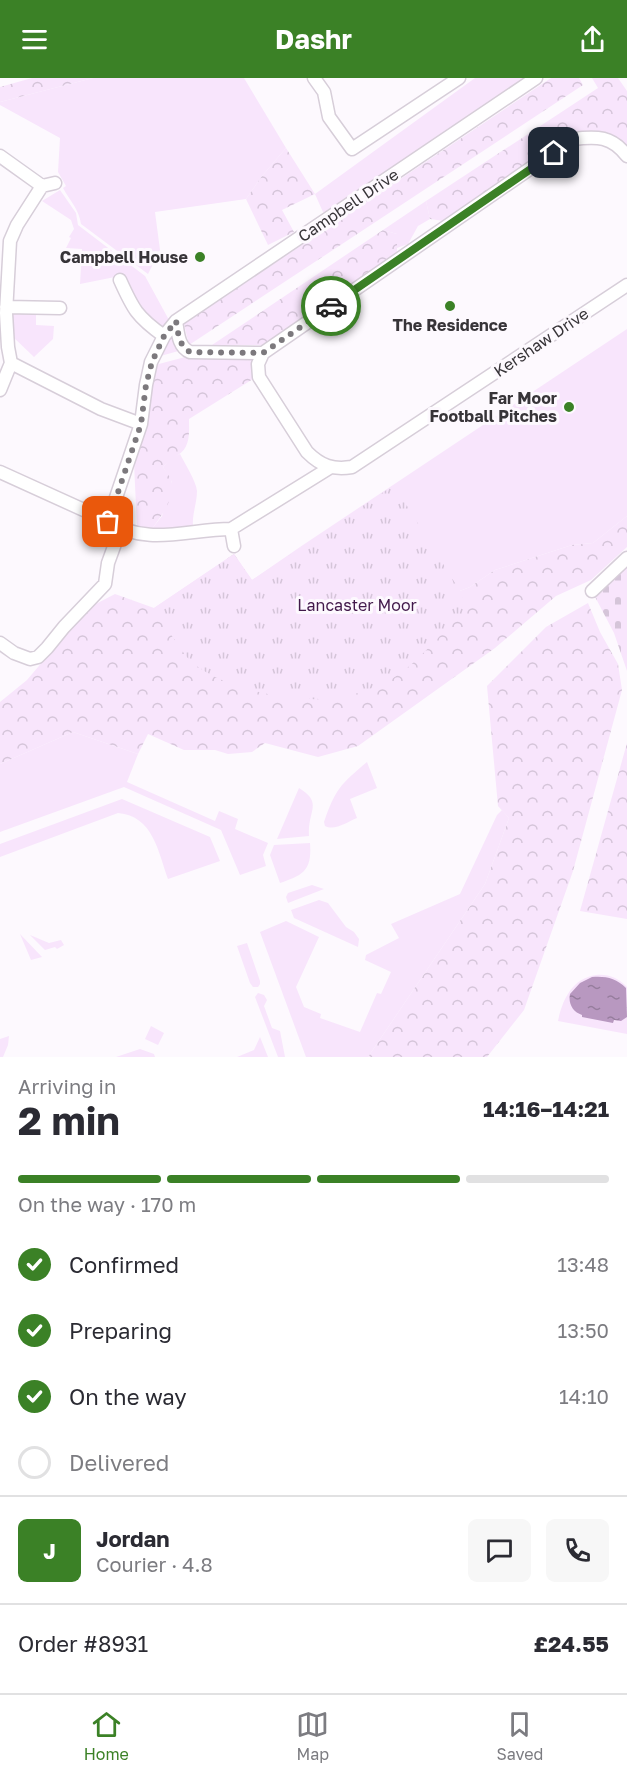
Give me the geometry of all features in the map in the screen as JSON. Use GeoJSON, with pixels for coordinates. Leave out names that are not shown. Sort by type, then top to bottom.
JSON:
{"type":"FeatureCollection","features":[{"type":"Feature","properties":{"kind":"street"},"geometry":{"type":"LineString","coordinates":[[314,78],[324,92],[329,117],[352,149],[459,78]]}},
{"type":"Feature","properties":{"kind":"street","name":"Campbell Drive"},"geometry":{"type":"LineString","coordinates":[[108,522],[141,424],[146,385],[152,362],[164,336],[176,321],[536,78]]}},
{"type":"Feature","properties":{"kind":"street"},"geometry":{"type":"LineString","coordinates":[[331,467],[317,463],[307,452],[266,388],[260,377],[258,364],[263,353],[573,140],[597,136],[619,146],[627,156]]}},
{"type":"Feature","properties":{"kind":"street"},"geometry":{"type":"LineString","coordinates":[[0,156],[42,186]]}},
{"type":"Feature","properties":{"kind":"street"},"geometry":{"type":"LineString","coordinates":[[2,382],[12,363],[8,347],[5,240],[42,186],[55,183]]}},
{"type":"Feature","properties":{"kind":"street"},"geometry":{"type":"LineString","coordinates":[[120,280],[133,308],[144,322],[164,336]]}},
{"type":"Feature","properties":{"kind":"street","name":"Kershaw Drive"},"geometry":{"type":"LineString","coordinates":[[331,467],[342,469],[352,467],[627,285]]}},
{"type":"Feature","properties":{"kind":"street"},"geometry":{"type":"LineString","coordinates":[[6,307],[60,308]]}},
{"type":"Feature","properties":{"kind":"street"},"geometry":{"type":"LineString","coordinates":[[176,321],[181,343],[184,349],[190,352],[263,353]]}},
{"type":"Feature","properties":{"kind":"street"},"geometry":{"type":"LineString","coordinates":[[8,347],[43,380]]}},
{"type":"Feature","properties":{"kind":"street"},"geometry":{"type":"LineString","coordinates":[[12,363],[101,409],[141,424]]}},
{"type":"Feature","properties":{"kind":"street"},"geometry":{"type":"LineString","coordinates":[[0,472],[108,522],[120,530],[158,537],[214,529],[231,529],[331,467]]}},
{"type":"Feature","properties":{"kind":"street"},"geometry":{"type":"LineString","coordinates":[[231,529],[234,546]]}},
{"type":"Feature","properties":{"kind":"street"},"geometry":{"type":"LineString","coordinates":[[0,643],[14,653],[30,659],[38,657],[48,648],[64,627],[105,584],[108,562],[120,530]]}},
{"type":"Feature","properties":{"kind":"street"},"geometry":{"type":"LineString","coordinates":[[592,591],[627,558]]}},
{"type":"Feature","properties":{"kind":"green space"},"geometry":{"type":"Polygon","coordinates":[[[32,78],[93,78],[0,102],[0,87],[32,78]]]}},
{"type":"Feature","properties":{"kind":"green space"},"geometry":{"type":"Polygon","coordinates":[[[93,78],[244,78],[286,148],[246,199],[155,212],[160,250],[148,274],[81,224],[76,209],[63,188],[66,186],[58,172],[60,138],[0,105],[0,102],[93,78]]]}},
{"type":"Feature","properties":{"kind":"green space"},"geometry":{"type":"Polygon","coordinates":[[[475,78],[525,78],[328,212],[323,212],[315,194],[475,78]]]}},
{"type":"Feature","properties":{"kind":"green space"},"geometry":{"type":"Polygon","coordinates":[[[551,78],[579,78],[583,85],[189,345],[184,324],[551,78]]]}},
{"type":"Feature","properties":{"kind":"green space"},"geometry":{"type":"Polygon","coordinates":[[[592,78],[618,78],[627,91],[627,150],[622,143],[599,132],[572,135],[444,221],[430,219],[426,201],[598,88],[592,78]]]}},
{"type":"Feature","properties":{"kind":"green space"},"geometry":{"type":"Polygon","coordinates":[[[286,148],[315,194],[282,210],[294,232],[268,245],[246,199],[286,148]]]}},
{"type":"Feature","properties":{"kind":"green space"},"geometry":{"type":"Polygon","coordinates":[[[60,190],[76,213],[78,225],[145,276],[169,320],[164,330],[140,306],[125,275],[80,284],[82,249],[66,248],[74,229],[71,220],[42,201],[60,190]]]}},
{"type":"Feature","properties":{"kind":"green space"},"geometry":{"type":"Polygon","coordinates":[[[426,201],[430,219],[418,226],[408,244],[397,248],[397,234],[383,230],[426,201]]]}},
{"type":"Feature","properties":{"kind":"green space"},"geometry":{"type":"Polygon","coordinates":[[[383,230],[397,234],[397,255],[262,345],[212,345],[383,230]]]}},
{"type":"Feature","properties":{"kind":"green space"},"geometry":{"type":"Polygon","coordinates":[[[12,313],[36,315],[36,325],[54,326],[53,339],[34,357],[11,335],[12,313]]]}},
{"type":"Feature","properties":{"kind":"green space"},"geometry":{"type":"Polygon","coordinates":[[[174,328],[182,350],[157,357],[174,328]]]}},
{"type":"Feature","properties":{"kind":"green space","name":"Far Moor Football Pitches"},"geometry":{"type":"Polygon","coordinates":[[[627,329],[627,516],[593,543],[572,545],[495,570],[470,587],[416,608],[300,547],[627,329]]]}},
{"type":"Feature","properties":{"kind":"green space"},"geometry":{"type":"Polygon","coordinates":[[[189,356],[254,358],[253,379],[189,419],[185,448],[163,467],[172,482],[169,502],[151,530],[137,528],[134,463],[155,365],[189,356]]]}},
{"type":"Feature","properties":{"kind":"green space"},"geometry":{"type":"Polygon","coordinates":[[[180,454],[197,491],[193,526],[151,530],[162,516],[172,482],[163,467],[171,458],[180,454]]]}},
{"type":"Feature","properties":{"kind":"green space","name":"Lancaster Moor"},"geometry":{"type":"Polygon","coordinates":[[[394,485],[460,591],[468,610],[409,667],[386,682],[356,694],[324,699],[292,698],[238,686],[222,680],[189,660],[154,608],[234,554],[252,580],[394,485]]]}},
{"type":"Feature","properties":{"kind":"green space"},"geometry":{"type":"Polygon","coordinates":[[[129,511],[132,529],[112,520],[115,512],[129,511]]]}},
{"type":"Feature","properties":{"kind":"green space"},"geometry":{"type":"Polygon","coordinates":[[[627,516],[627,547],[591,580],[556,596],[495,648],[358,746],[318,757],[265,743],[252,752],[228,754],[215,750],[184,750],[148,734],[138,754],[73,732],[0,764],[0,702],[27,680],[88,608],[115,594],[154,608],[234,554],[252,580],[300,547],[416,608],[470,587],[495,570],[572,545],[593,543],[627,516]]]}},
{"type":"Feature","properties":{"kind":"green space"},"geometry":{"type":"Polygon","coordinates":[[[627,558],[627,671],[614,633],[592,591],[627,558]]]}},
{"type":"Feature","properties":{"kind":"green space"},"geometry":{"type":"Polygon","coordinates":[[[588,603],[600,632],[618,664],[622,690],[573,871],[524,1010],[487,1057],[368,1057],[485,884],[509,818],[498,806],[487,686],[546,627],[588,603]]]}},
{"type":"Feature","properties":{"kind":"green space"},"geometry":{"type":"Polygon","coordinates":[[[73,732],[138,754],[127,782],[215,821],[219,811],[238,819],[235,829],[268,843],[263,855],[266,866],[240,875],[221,830],[124,787],[0,832],[0,764],[73,732]]]}},
{"type":"Feature","properties":{"kind":"green space"},"geometry":{"type":"Polygon","coordinates":[[[627,743],[627,919],[580,911],[627,743]]]}},
{"type":"Feature","properties":{"kind":"green space"},"geometry":{"type":"Polygon","coordinates":[[[367,762],[377,788],[350,799],[357,818],[337,827],[325,826],[324,822],[336,794],[345,782],[367,762]]]}},
{"type":"Feature","properties":{"kind":"green space"},"geometry":{"type":"Polygon","coordinates":[[[299,788],[307,793],[313,803],[309,836],[277,839],[299,788]]]}},
{"type":"Feature","properties":{"kind":"green space"},"geometry":{"type":"Polygon","coordinates":[[[122,799],[210,837],[220,861],[168,879],[157,847],[147,828],[130,816],[118,813],[0,857],[0,844],[122,799]]]}},
{"type":"Feature","properties":{"kind":"green space"},"geometry":{"type":"Polygon","coordinates":[[[502,810],[509,818],[485,884],[368,1057],[306,1057],[260,932],[286,921],[319,937],[296,987],[304,1007],[321,1014],[320,1018],[360,1032],[377,993],[381,994],[391,972],[365,960],[366,955],[399,938],[391,924],[460,894],[497,815],[502,810]]]}},
{"type":"Feature","properties":{"kind":"green space"},"geometry":{"type":"Polygon","coordinates":[[[310,843],[310,860],[305,870],[280,883],[270,855],[274,845],[310,843]]]}},
{"type":"Feature","properties":{"kind":"green space"},"geometry":{"type":"Polygon","coordinates":[[[312,885],[324,889],[288,903],[286,897],[288,893],[312,885]]]}},
{"type":"Feature","properties":{"kind":"green space"},"geometry":{"type":"Polygon","coordinates":[[[319,900],[328,903],[346,927],[354,932],[359,939],[358,947],[294,918],[291,910],[319,900]]]}},
{"type":"Feature","properties":{"kind":"green space"},"geometry":{"type":"Polygon","coordinates":[[[20,934],[42,957],[31,960],[20,934]]]}},
{"type":"Feature","properties":{"kind":"green space"},"geometry":{"type":"Polygon","coordinates":[[[30,935],[49,943],[61,940],[64,945],[57,949],[55,947],[45,950],[30,935]]]}},
{"type":"Feature","properties":{"kind":"green space"},"geometry":{"type":"Polygon","coordinates":[[[247,943],[260,981],[258,987],[253,987],[250,983],[237,946],[247,943]]]}},
{"type":"Feature","properties":{"kind":"green space"},"geometry":{"type":"Polygon","coordinates":[[[596,975],[613,977],[627,987],[627,1034],[558,1021],[565,998],[574,986],[596,975]]]}},
{"type":"Feature","properties":{"kind":"green space"},"geometry":{"type":"Polygon","coordinates":[[[258,993],[264,995],[267,1000],[264,1006],[272,1028],[280,1031],[285,1057],[278,1057],[255,997],[258,993]]]}},
{"type":"Feature","properties":{"kind":"green space"},"geometry":{"type":"Polygon","coordinates":[[[151,1026],[164,1033],[158,1045],[145,1039],[151,1026]]]}},
{"type":"Feature","properties":{"kind":"green space"},"geometry":{"type":"Polygon","coordinates":[[[9,1036],[3,1057],[0,1057],[0,1039],[9,1036]]]}},
{"type":"Feature","properties":{"kind":"green space"},"geometry":{"type":"Polygon","coordinates":[[[260,1037],[268,1057],[237,1057],[254,1050],[260,1037]]]}},
{"type":"Feature","properties":{"kind":"green space"},"geometry":{"type":"Polygon","coordinates":[[[140,1049],[154,1054],[155,1057],[116,1057],[140,1049]]]}},
{"type":"Feature","properties":{"kind":"water"},"geometry":{"type":"Polygon","coordinates":[[[592,977],[611,978],[626,988],[627,1017],[621,1021],[614,1020],[613,1023],[582,1017],[574,1010],[570,994],[580,983],[592,977]]]}},
{"type":"Feature","properties":{"kind":"way so far"},"geometry":{"type":"LineString","coordinates":[[108,522],[141,424],[146,385],[152,362],[164,336],[176,321],[181,343],[184,349],[190,352],[263,353],[331,306]]}},
{"type":"Feature","properties":{"kind":"place","name":"Campbell House"},"geometry":{"type":"Point","coordinates":[200,257]}},
{"type":"Feature","properties":{"kind":"place","name":"The Residence"},"geometry":{"type":"Point","coordinates":[450,306]}},
{"type":"Feature","properties":{"kind":"place","name":"Far Moor Football Pitches"},"geometry":{"type":"Point","coordinates":[569,407]}},
{"type":"Feature","properties":{"kind":"route"},"geometry":{"type":"LineString","coordinates":[[331,306],[554,153]]}}]}
